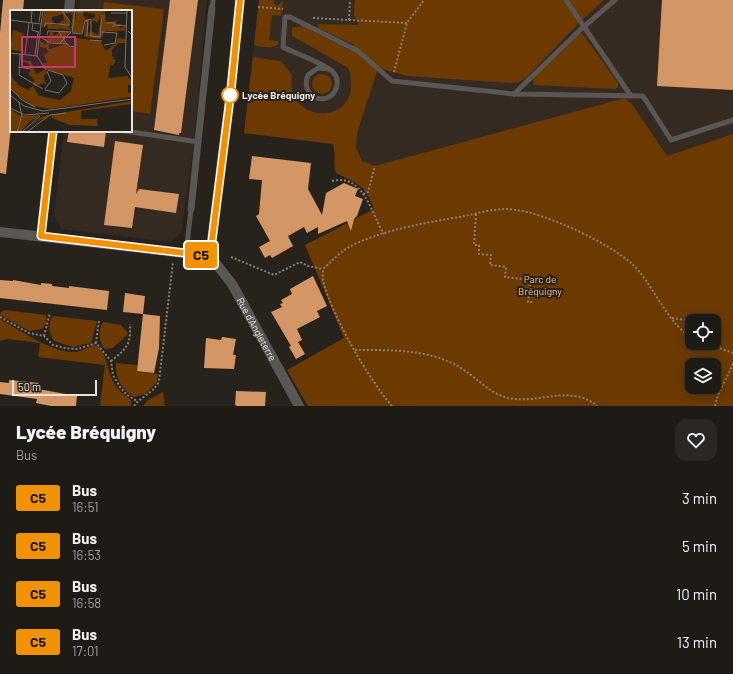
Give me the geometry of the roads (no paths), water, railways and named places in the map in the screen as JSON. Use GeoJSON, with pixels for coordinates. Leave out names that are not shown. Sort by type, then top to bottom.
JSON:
{"type":"FeatureCollection","features":[{"type":"Feature","properties":{"kind":"street"},"geometry":{"type":"LineString","coordinates":[[69,10],[70,0]]}},
{"type":"Feature","properties":{"kind":"street"},"geometry":{"type":"LineString","coordinates":[[0,232],[210,256],[231,90],[240,0]]}},
{"type":"Feature","properties":{"kind":"street"},"geometry":{"type":"LineString","coordinates":[[191,209],[212,8]]}},
{"type":"Feature","properties":{"kind":"street"},"geometry":{"type":"LineString","coordinates":[[41,236],[53,132]]}},
{"type":"Feature","properties":{"kind":"street","name":"Rue d'Angleterre"},"geometry":{"type":"LineString","coordinates":[[210,256],[232,284],[299,406]]}},
{"type":"Feature","properties":{"kind":"lane"},"geometry":{"type":"LineString","coordinates":[[212,8],[213,0]]}},
{"type":"Feature","properties":{"kind":"lane"},"geometry":{"type":"LineString","coordinates":[[566,0],[631,96]]}},
{"type":"Feature","properties":{"kind":"lane"},"geometry":{"type":"LineString","coordinates":[[514,94],[584,27],[616,0]]}},
{"type":"Feature","properties":{"kind":"lane"},"geometry":{"type":"LineString","coordinates":[[329,69],[322,68],[314,70],[307,79],[308,90],[316,97],[326,98],[335,92],[337,87],[336,77],[329,69],[283,47],[284,17],[290,17],[358,51],[392,81],[514,94],[643,96],[671,140],[733,120]]}},
{"type":"Feature","properties":{"kind":"lane"},"geometry":{"type":"LineString","coordinates":[[132,132],[199,142]]}},
{"type":"Feature","properties":{"kind":"lane"},"geometry":{"type":"LineString","coordinates":[[186,254],[191,209]]}},
{"type":"Feature","properties":{"kind":"place","name":"Lycée Bréquigny"},"geometry":{"type":"Point","coordinates":[230,95]}},
{"type":"Feature","properties":{"kind":"park label","name":"Parc de Bréquigny"},"geometry":{"type":"Point","coordinates":[540,284]}}]}
